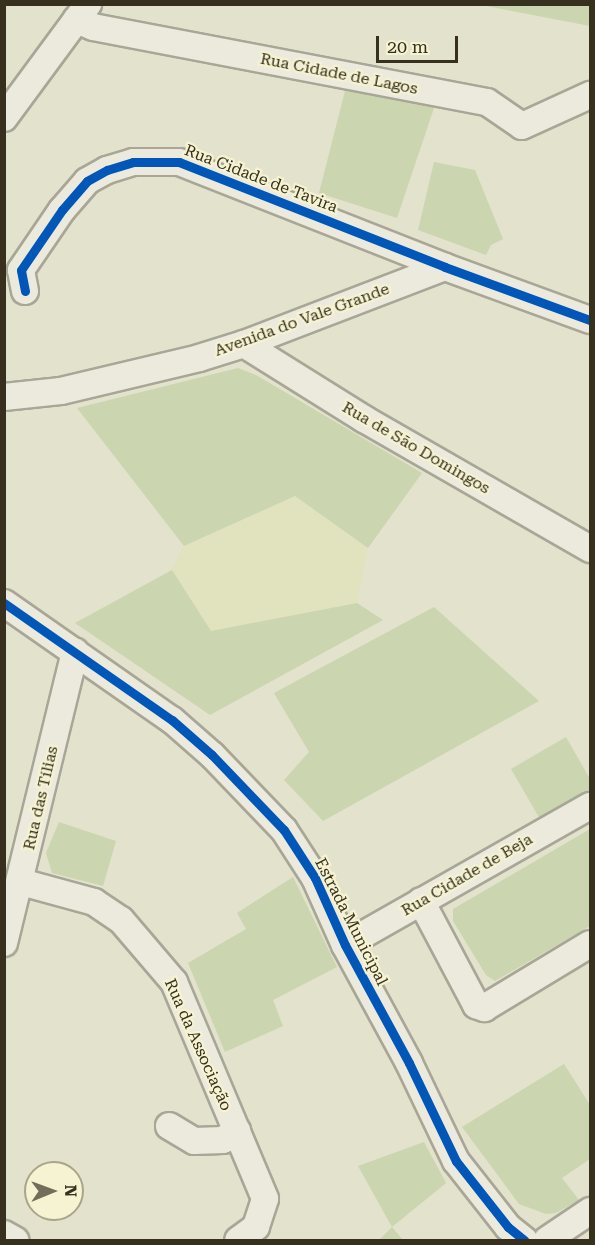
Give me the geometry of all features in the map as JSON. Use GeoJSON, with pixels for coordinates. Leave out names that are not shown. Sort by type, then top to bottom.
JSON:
{"type":"FeatureCollection","features":[{"type":"Feature","properties":{"kind":"street","name":"Rua Cidade de Lagos"},"geometry":{"type":"LineString","coordinates":[[82,12],[93,27],[487,102],[522,126],[591,95]]}},
{"type":"Feature","properties":{"kind":"street"},"geometry":{"type":"LineString","coordinates":[[4,118],[82,12]]}},
{"type":"Feature","properties":{"kind":"street","name":"Rua Cidade de Tavira"},"geometry":{"type":"LineString","coordinates":[[25,291],[21,270],[62,210],[87,181],[107,170],[133,162],[179,162],[445,267]]}},
{"type":"Feature","properties":{"kind":"street"},"geometry":{"type":"LineString","coordinates":[[445,267],[591,320]]}},
{"type":"Feature","properties":{"kind":"street","name":"Avenida do Vale Grande"},"geometry":{"type":"LineString","coordinates":[[4,398],[61,391],[200,358],[244,344],[445,267]]}},
{"type":"Feature","properties":{"kind":"street","name":"Rua de São Domingos"},"geometry":{"type":"LineString","coordinates":[[244,344],[364,419],[591,549]]}},
{"type":"Feature","properties":{"kind":"street","name":"Estrada Municipal"},"geometry":{"type":"LineString","coordinates":[[4,603],[180,727],[212,755],[284,830],[315,878],[345,945],[408,1063],[456,1161],[508,1227],[524,1240]]}},
{"type":"Feature","properties":{"kind":"street","name":"Rua das Tílias"},"geometry":{"type":"LineString","coordinates":[[4,943],[21,882],[75,652]]}},
{"type":"Feature","properties":{"kind":"street","name":"Rua Cidade de Beja"},"geometry":{"type":"LineString","coordinates":[[345,945],[591,806]]}},
{"type":"Feature","properties":{"kind":"street","name":"Rua da Associação"},"geometry":{"type":"LineString","coordinates":[[21,882],[94,902],[121,920],[174,982],[265,1199],[256,1227],[238,1240]]}},
{"type":"Feature","properties":{"kind":"street"},"geometry":{"type":"LineString","coordinates":[[421,902],[476,1005],[484,1008],[591,944]]}},
{"type":"Feature","properties":{"kind":"street"},"geometry":{"type":"LineString","coordinates":[[169,1126],[194,1140],[223,1140],[237,1131]]}},
{"type":"Feature","properties":{"kind":"street"},"geometry":{"type":"LineString","coordinates":[[546,1240],[591,1211]]}},
{"type":"Feature","properties":{"kind":"street"},"geometry":{"type":"LineString","coordinates":[[4,1234],[15,1240]]}},
{"type":"Feature","properties":{"kind":"green space"},"geometry":{"type":"Polygon","coordinates":[[[481,5],[590,5],[590,26],[481,5]]]}},
{"type":"Feature","properties":{"kind":"green space"},"geometry":{"type":"Polygon","coordinates":[[[345,91],[435,105],[397,218],[319,193],[345,91]]]}},
{"type":"Feature","properties":{"kind":"green space"},"geometry":{"type":"Polygon","coordinates":[[[434,162],[475,170],[503,239],[491,245],[486,255],[418,230],[434,162]]]}},
{"type":"Feature","properties":{"kind":"green space"},"geometry":{"type":"Polygon","coordinates":[[[238,368],[256,375],[422,473],[368,548],[295,496],[184,546],[77,408],[238,368]]]}},
{"type":"Feature","properties":{"kind":"green space"},"geometry":{"type":"Polygon","coordinates":[[[295,496],[368,548],[357,603],[211,631],[172,570],[184,546],[295,496]]]}},
{"type":"Feature","properties":{"kind":"green space"},"geometry":{"type":"Polygon","coordinates":[[[172,570],[211,631],[357,603],[383,620],[210,715],[75,623],[172,570]]]}},
{"type":"Feature","properties":{"kind":"green space"},"geometry":{"type":"Polygon","coordinates":[[[434,607],[539,701],[323,821],[284,780],[309,752],[274,693],[434,607]]]}},
{"type":"Feature","properties":{"kind":"green space"},"geometry":{"type":"Polygon","coordinates":[[[566,737],[590,779],[590,790],[540,819],[511,769],[566,737]]]}},
{"type":"Feature","properties":{"kind":"green space"},"geometry":{"type":"Polygon","coordinates":[[[59,822],[116,841],[103,886],[52,873],[46,853],[59,822]]]}},
{"type":"Feature","properties":{"kind":"green space"},"geometry":{"type":"Polygon","coordinates":[[[590,829],[590,926],[495,981],[486,975],[453,921],[453,909],[590,829]]]}},
{"type":"Feature","properties":{"kind":"green space"},"geometry":{"type":"Polygon","coordinates":[[[293,877],[337,967],[273,1000],[283,1026],[225,1052],[188,963],[246,929],[237,913],[293,877]]]}},
{"type":"Feature","properties":{"kind":"green space"},"geometry":{"type":"Polygon","coordinates":[[[564,1064],[590,1105],[590,1159],[562,1178],[579,1200],[556,1213],[546,1214],[519,1204],[462,1127],[564,1064]]]}},
{"type":"Feature","properties":{"kind":"green space"},"geometry":{"type":"Polygon","coordinates":[[[424,1142],[446,1183],[392,1227],[358,1166],[424,1142]]]}},
{"type":"Feature","properties":{"kind":"green space"},"geometry":{"type":"Polygon","coordinates":[[[392,1227],[403,1240],[379,1240],[392,1227]]]}},
{"type":"Feature","properties":{"kind":"cycle path"},"geometry":{"type":"LineString","coordinates":[[25,291],[21,270],[62,210],[87,181],[107,170],[133,162],[179,162],[445,267],[590,320]]}},
{"type":"Feature","properties":{"kind":"cycle path"},"geometry":{"type":"LineString","coordinates":[[4,603],[172,720],[212,755],[284,830],[315,878],[345,945],[409,1063],[456,1161],[508,1227],[524,1240]]}}]}
